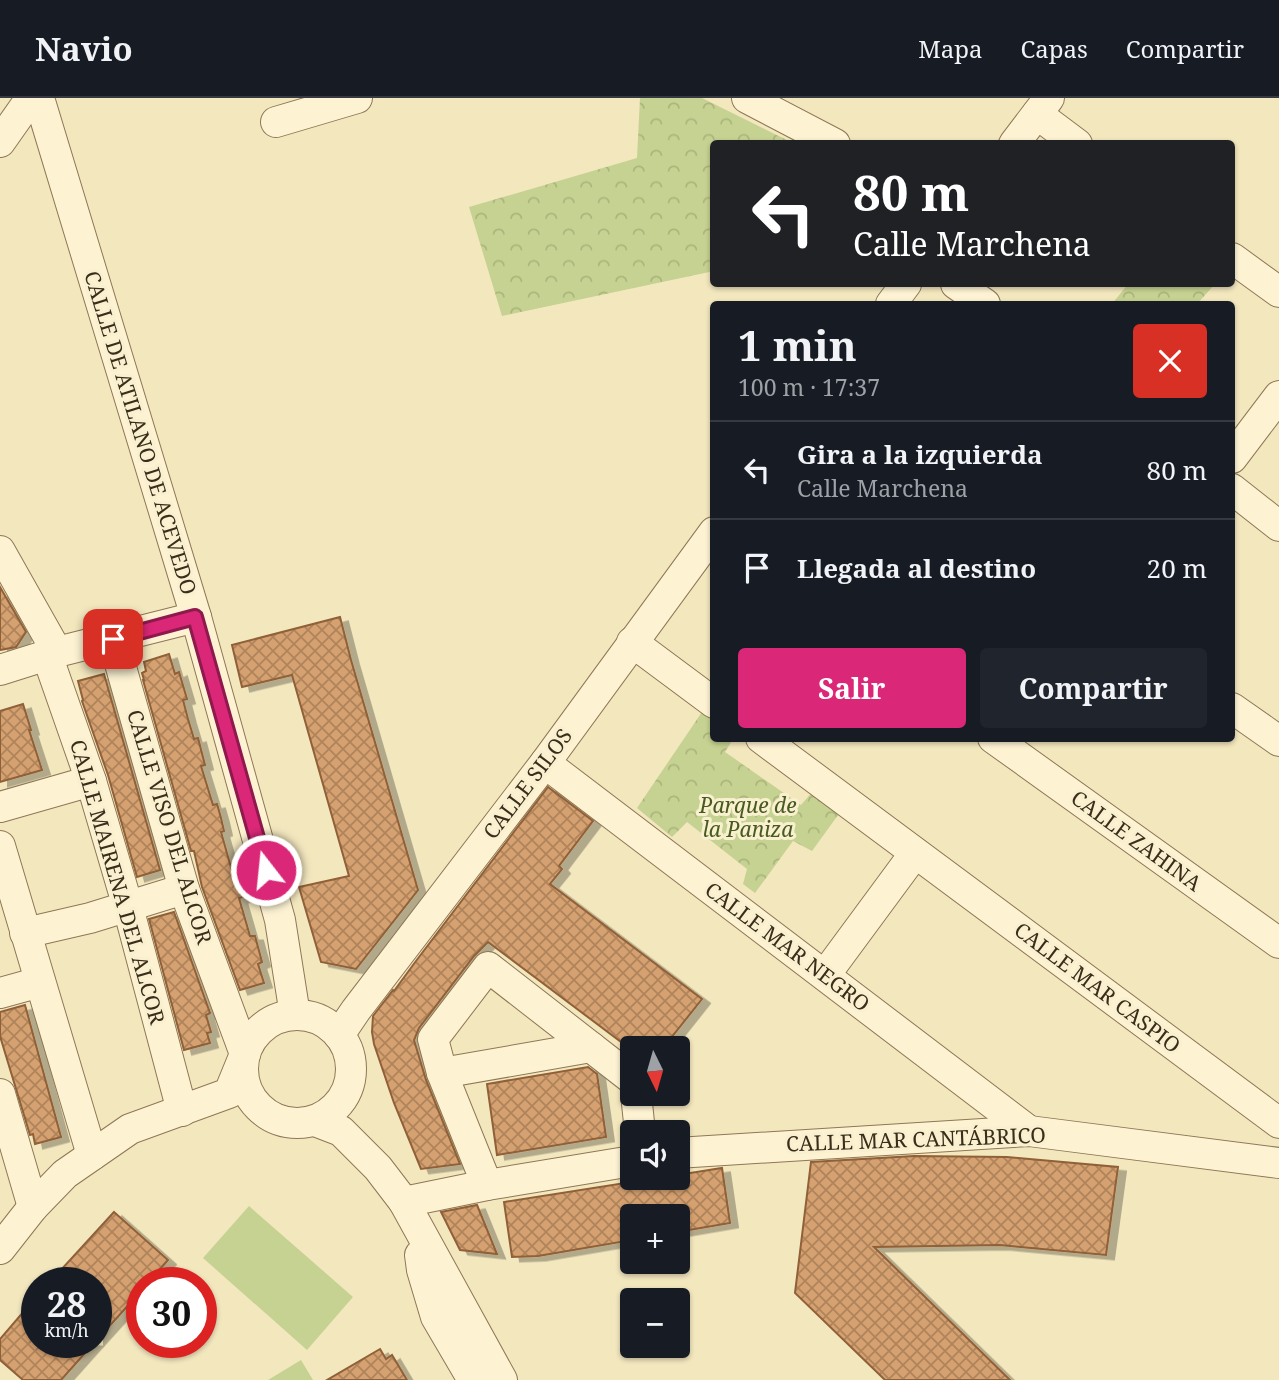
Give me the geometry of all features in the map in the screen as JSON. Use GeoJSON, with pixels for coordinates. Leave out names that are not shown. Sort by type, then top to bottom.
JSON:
{"type":"FeatureCollection","features":[{"type":"Feature","properties":{"kind":"street"},"geometry":{"type":"LineString","coordinates":[[0,142],[32,98]]}},
{"type":"Feature","properties":{"kind":"street","name":"CALLE DE ATILANO DE ACEVEDO"},"geometry":{"type":"LineString","coordinates":[[40,98],[195,617],[281,920],[295,1015]]}},
{"type":"Feature","properties":{"kind":"street"},"geometry":{"type":"LineString","coordinates":[[276,122],[357,98]]}},
{"type":"Feature","properties":{"kind":"street"},"geometry":{"type":"LineString","coordinates":[[747,98],[827,140]]}},
{"type":"Feature","properties":{"kind":"street"},"geometry":{"type":"LineString","coordinates":[[1017,140],[1041,103],[1073,140]]}},
{"type":"Feature","properties":{"kind":"street"},"geometry":{"type":"LineString","coordinates":[[1235,260],[1279,292]]}},
{"type":"Feature","properties":{"kind":"street"},"geometry":{"type":"LineString","coordinates":[[960,287],[981,301]]}},
{"type":"Feature","properties":{"kind":"street"},"geometry":{"type":"LineString","coordinates":[[1235,454],[1279,396]]}},
{"type":"Feature","properties":{"kind":"street"},"geometry":{"type":"LineString","coordinates":[[1235,491],[1279,526]]}},
{"type":"Feature","properties":{"kind":"street","name":"CALLE SILOS"},"geometry":{"type":"LineString","coordinates":[[340,1035],[356,1010],[545,763],[710,539]]}},
{"type":"Feature","properties":{"kind":"street","name":"CALLE MAIRENA DEL ALCOR"},"geometry":{"type":"LineString","coordinates":[[0,551],[52,654],[128,907],[182,1111]]}},
{"type":"Feature","properties":{"kind":"street"},"geometry":{"type":"LineString","coordinates":[[0,670],[195,617]]}},
{"type":"Feature","properties":{"kind":"street","name":"CALLE VISO DEL ALCOR"},"geometry":{"type":"LineString","coordinates":[[113,639],[184,888],[245,1054]]}},
{"type":"Feature","properties":{"kind":"street"},"geometry":{"type":"LineString","coordinates":[[632,642],[710,701]]}},
{"type":"Feature","properties":{"kind":"street"},"geometry":{"type":"LineString","coordinates":[[1235,710],[1279,741]]}},
{"type":"Feature","properties":{"kind":"street","name":"CALLE MAR CASPIO"},"geometry":{"type":"LineString","coordinates":[[766,742],[1279,1123]]}},
{"type":"Feature","properties":{"kind":"street","name":"CALLE ZAHINA"},"geometry":{"type":"LineString","coordinates":[[999,742],[1279,943]]}},
{"type":"Feature","properties":{"kind":"street","name":"CALLE MAR NEGRO"},"geometry":{"type":"LineString","coordinates":[[545,763],[1029,1131]]}},
{"type":"Feature","properties":{"kind":"street"},"geometry":{"type":"LineString","coordinates":[[0,807],[91,781]]}},
{"type":"Feature","properties":{"kind":"street"},"geometry":{"type":"LineString","coordinates":[[0,846],[92,1156]]}},
{"type":"Feature","properties":{"kind":"street"},"geometry":{"type":"LineString","coordinates":[[825,975],[915,853]]}},
{"type":"Feature","properties":{"kind":"street"},"geometry":{"type":"LineString","coordinates":[[26,933],[128,907],[184,888]]}},
{"type":"Feature","properties":{"kind":"street"},"geometry":{"type":"LineString","coordinates":[[487,1185],[442,1073],[433,1038],[488,967],[620,1070]]}},
{"type":"Feature","properties":{"kind":"street"},"geometry":{"type":"LineString","coordinates":[[0,993],[40,982]]}},
{"type":"Feature","properties":{"kind":"street"},"geometry":{"type":"LineString","coordinates":[[0,1249],[33,1207],[65,1174],[130,1129],[229,1093],[245,1054],[252,1039],[264,1026],[278,1018],[312,1016],[327,1023],[340,1035],[352,1062],[347,1092],[328,1114],[315,1121],[281,1121],[266,1114],[254,1102],[246,1087],[243,1071],[245,1054]]}},
{"type":"Feature","properties":{"kind":"street"},"geometry":{"type":"LineString","coordinates":[[442,1073],[591,1047]]}},
{"type":"Feature","properties":{"kind":"street"},"geometry":{"type":"LineString","coordinates":[[351,1077],[357,1112],[378,1168]]}},
{"type":"Feature","properties":{"kind":"street"},"geometry":{"type":"LineString","coordinates":[[0,1094],[33,1207]]}},
{"type":"Feature","properties":{"kind":"street"},"geometry":{"type":"LineString","coordinates":[[315,1121],[341,1130],[378,1168],[411,1214],[502,1380]]}},
{"type":"Feature","properties":{"kind":"street","name":"CALLE MAR CANTÁBRICO"},"geometry":{"type":"LineString","coordinates":[[690,1152],[1029,1131],[1279,1163]]}},
{"type":"Feature","properties":{"kind":"street"},"geometry":{"type":"LineString","coordinates":[[411,1214],[487,1185],[620,1163]]}},
{"type":"Feature","properties":{"kind":"street"},"geometry":{"type":"LineString","coordinates":[[411,1214],[422,1270],[436,1317],[473,1380]]}},
{"type":"Feature","properties":{"kind":"green space"},"geometry":{"type":"Polygon","coordinates":[[[640,98],[702,98],[787,140],[710,140],[710,272],[502,316],[469,207],[637,158],[640,98]]]}},
{"type":"Feature","properties":{"kind":"green space"},"geometry":{"type":"Polygon","coordinates":[[[1126,287],[1212,287],[1200,301],[1114,301],[1126,287]]]}},
{"type":"Feature","properties":{"kind":"green space","name":"Parque de la Paniza"},"geometry":{"type":"Polygon","coordinates":[[[702,712],[710,717],[710,742],[731,742],[725,752],[801,805],[813,791],[841,811],[812,851],[793,841],[755,893],[743,884],[747,869],[687,822],[672,837],[637,808],[702,712]]]}},
{"type":"Feature","properties":{"kind":"green space"},"geometry":{"type":"Polygon","coordinates":[[[249,1206],[353,1297],[307,1350],[217,1270],[217,1267],[203,1258],[249,1206]]]}},
{"type":"Feature","properties":{"kind":"green space"},"geometry":{"type":"Polygon","coordinates":[[[301,1360],[313,1380],[268,1380],[301,1360]]]}},
{"type":"Feature","properties":{"kind":"building"},"geometry":{"type":"Polygon","coordinates":[[[0,587],[26,632],[16,647],[0,650],[0,587]]]}},
{"type":"Feature","properties":{"kind":"building"},"geometry":{"type":"Polygon","coordinates":[[[340,617],[418,890],[356,969],[321,962],[299,887],[349,876],[292,675],[242,687],[232,645],[340,617]]]}},
{"type":"Feature","properties":{"kind":"building"},"geometry":{"type":"Polygon","coordinates":[[[169,654],[175,674],[179,672],[187,699],[183,700],[188,719],[194,739],[198,738],[205,765],[201,766],[213,805],[217,804],[224,831],[221,832],[243,897],[239,898],[250,936],[255,936],[262,962],[258,964],[264,983],[240,990],[202,887],[194,851],[191,851],[143,680],[142,673],[146,671],[144,662],[169,654]]]}},
{"type":"Feature","properties":{"kind":"building"},"geometry":{"type":"Polygon","coordinates":[[[104,674],[160,870],[137,877],[78,681],[104,674]]]}},
{"type":"Feature","properties":{"kind":"building"},"geometry":{"type":"Polygon","coordinates":[[[23,704],[42,770],[0,782],[0,711],[23,704]]]}},
{"type":"Feature","properties":{"kind":"building"},"geometry":{"type":"Polygon","coordinates":[[[548,787],[593,821],[559,866],[562,869],[550,884],[702,999],[673,1036],[620,1036],[620,1041],[488,942],[474,956],[419,1028],[414,1040],[426,1080],[460,1164],[421,1169],[394,1103],[372,1032],[373,1016],[548,787]]]}},
{"type":"Feature","properties":{"kind":"building"},"geometry":{"type":"Polygon","coordinates":[[[174,912],[210,1013],[206,1015],[211,1032],[207,1033],[210,1043],[184,1050],[149,919],[174,912]]]}},
{"type":"Feature","properties":{"kind":"building"},"geometry":{"type":"Polygon","coordinates":[[[25,1005],[61,1137],[35,1144],[0,1036],[0,1012],[25,1005]]]}},
{"type":"Feature","properties":{"kind":"building"},"geometry":{"type":"Polygon","coordinates":[[[588,1067],[597,1074],[606,1137],[497,1155],[487,1084],[588,1067]]]}},
{"type":"Feature","properties":{"kind":"building"},"geometry":{"type":"Polygon","coordinates":[[[914,1156],[1007,1157],[1118,1167],[1106,1255],[1000,1245],[874,1247],[1010,1380],[885,1380],[795,1293],[811,1162],[914,1156]]]}},
{"type":"Feature","properties":{"kind":"building"},"geometry":{"type":"Polygon","coordinates":[[[722,1168],[730,1223],[690,1230],[690,1204],[620,1204],[620,1242],[538,1256],[512,1257],[504,1202],[620,1184],[620,1190],[690,1190],[690,1173],[722,1168]]]}},
{"type":"Feature","properties":{"kind":"building"},"geometry":{"type":"Polygon","coordinates":[[[477,1205],[497,1254],[460,1250],[441,1212],[477,1205]]]}},
{"type":"Feature","properties":{"kind":"building"},"geometry":{"type":"Polygon","coordinates":[[[114,1212],[168,1260],[162,1267],[126,1267],[126,1308],[112,1323],[112,1267],[64,1267],[114,1212]]]}},
{"type":"Feature","properties":{"kind":"building"},"geometry":{"type":"Polygon","coordinates":[[[21,1315],[21,1358],[81,1358],[61,1380],[23,1380],[0,1360],[0,1339],[21,1315]]]}},
{"type":"Feature","properties":{"kind":"building"},"geometry":{"type":"Polygon","coordinates":[[[380,1349],[386,1359],[392,1355],[407,1380],[327,1380],[380,1349]]]}},
{"type":"Feature","properties":{"kind":"route"},"geometry":{"type":"LineString","coordinates":[[113,639],[195,617],[266,870]]}}]}
